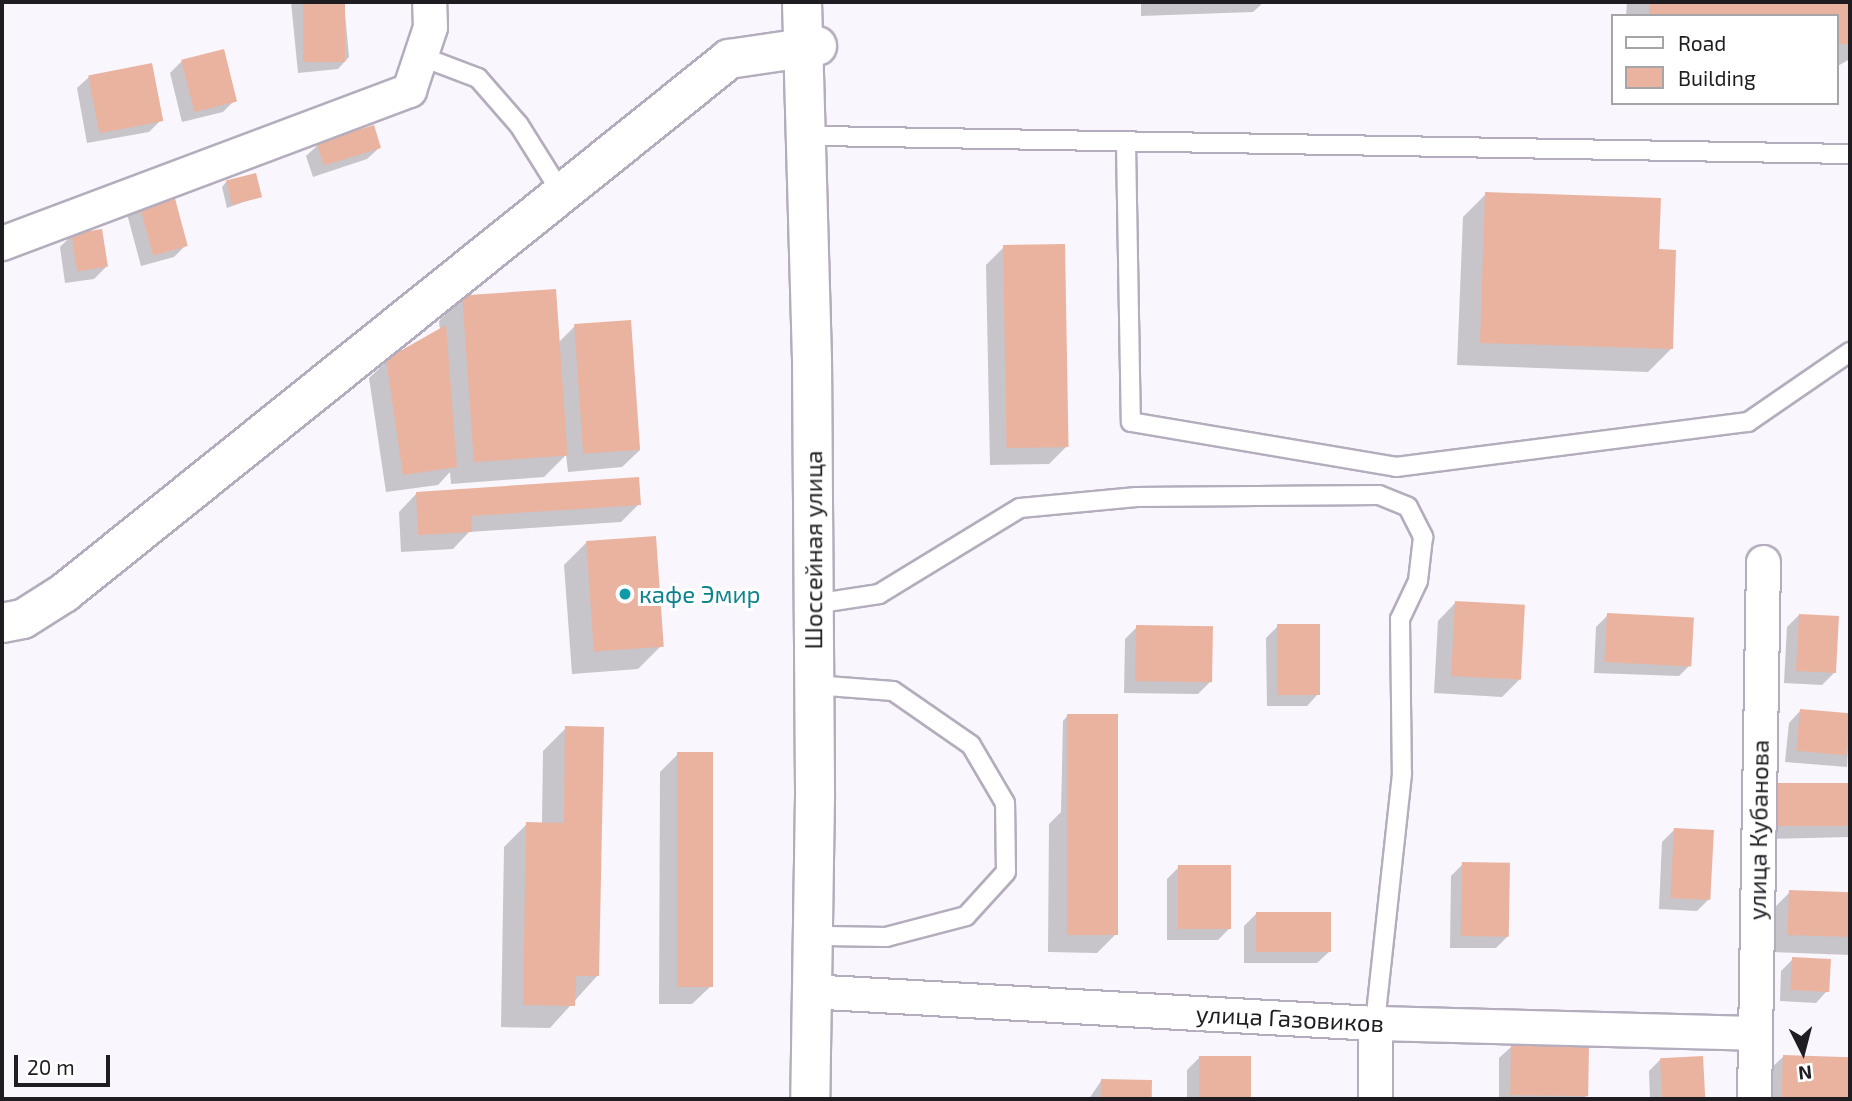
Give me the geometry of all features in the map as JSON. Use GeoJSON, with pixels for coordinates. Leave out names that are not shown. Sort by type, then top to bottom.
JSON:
{"type":"FeatureCollection","features":[{"type":"Feature","properties":{"kind":"main road","name":"Шоссейная улица"},"geometry":{"type":"LineString","coordinates":[[802,2],[810,47],[819,136],[827,602],[825,936],[810,1099]]}},
{"type":"Feature","properties":{"kind":"main road","name":"Шоссейная улица"},"geometry":{"type":"LineString","coordinates":[[816,2],[810,47],[812,386],[819,992],[823,1099]]}},
{"type":"Feature","properties":{"kind":"main road"},"geometry":{"type":"LineString","coordinates":[[2,623],[23,619],[64,593],[729,59],[810,47]]}},
{"type":"Feature","properties":{"kind":"street"},"geometry":{"type":"LineString","coordinates":[[2,243],[409,90],[430,27],[429,2]]}},
{"type":"Feature","properties":{"kind":"street","name":"улица Кубанова"},"geometry":{"type":"LineString","coordinates":[[1754,1099],[1763,562]]}},
{"type":"Feature","properties":{"kind":"street","name":"улица Газовиков"},"geometry":{"type":"LineString","coordinates":[[819,992],[1375,1023],[1755,1032]]}},
{"type":"Feature","properties":{"kind":"street"},"geometry":{"type":"LineString","coordinates":[[1375,1023],[1375,1099]]}},
{"type":"Feature","properties":{"kind":"lane"},"geometry":{"type":"LineString","coordinates":[[420,56],[478,78],[519,125],[561,192]]}},
{"type":"Feature","properties":{"kind":"lane"},"geometry":{"type":"LineString","coordinates":[[819,136],[1126,144],[1850,154]]}},
{"type":"Feature","properties":{"kind":"lane"},"geometry":{"type":"LineString","coordinates":[[1126,144],[1131,422],[1396,467],[1748,422],[1850,352]]}},
{"type":"Feature","properties":{"kind":"lane"},"geometry":{"type":"LineString","coordinates":[[827,602],[879,594],[1020,508],[1136,497],[1379,495],[1408,508],[1423,537],[1418,581],[1400,619],[1402,774],[1375,1023]]}},
{"type":"Feature","properties":{"kind":"lane"},"geometry":{"type":"LineString","coordinates":[[825,936],[886,937],[965,916],[1006,872],[1005,803],[971,745],[892,691],[827,686]]}},
{"type":"Feature","properties":{"kind":"building"},"geometry":{"type":"Polygon","coordinates":[[[303,2],[345,2],[345,62],[303,62],[303,2]]]}},
{"type":"Feature","properties":{"kind":"building"},"geometry":{"type":"Polygon","coordinates":[[[1649,2],[1850,2],[1850,44],[1838,44],[1838,14],[1649,14],[1649,2]]]}},
{"type":"Feature","properties":{"kind":"building"},"geometry":{"type":"Polygon","coordinates":[[[224,49],[237,101],[194,112],[181,60],[224,49]]]}},
{"type":"Feature","properties":{"kind":"building"},"geometry":{"type":"Polygon","coordinates":[[[152,63],[163,121],[99,133],[88,75],[152,63]]]}},
{"type":"Feature","properties":{"kind":"building"},"geometry":{"type":"Polygon","coordinates":[[[374,125],[381,148],[324,165],[317,143],[374,125]]]}},
{"type":"Feature","properties":{"kind":"building"},"geometry":{"type":"Polygon","coordinates":[[[256,173],[262,197],[232,205],[226,180],[256,173]]]}},
{"type":"Feature","properties":{"kind":"building"},"geometry":{"type":"Polygon","coordinates":[[[173,191],[188,246],[153,255],[138,200],[173,191]]]}},
{"type":"Feature","properties":{"kind":"building"},"geometry":{"type":"Polygon","coordinates":[[[1485,192],[1661,198],[1659,249],[1676,250],[1673,349],[1480,343],[1485,192]]]}},
{"type":"Feature","properties":{"kind":"building"},"geometry":{"type":"Polygon","coordinates":[[[102,229],[108,267],[77,271],[71,234],[102,229]]]}},
{"type":"Feature","properties":{"kind":"building"},"geometry":{"type":"Polygon","coordinates":[[[1065,244],[1069,447],[1007,448],[1003,245],[1065,244]]]}},
{"type":"Feature","properties":{"kind":"building"},"geometry":{"type":"Polygon","coordinates":[[[556,289],[568,456],[474,462],[462,296],[556,289]]]}},
{"type":"Feature","properties":{"kind":"building"},"geometry":{"type":"Polygon","coordinates":[[[631,320],[640,450],[583,454],[574,324],[631,320]]]}},
{"type":"Feature","properties":{"kind":"building"},"geometry":{"type":"Polygon","coordinates":[[[446,325],[457,467],[403,475],[386,359],[446,325]]]}},
{"type":"Feature","properties":{"kind":"building"},"geometry":{"type":"Polygon","coordinates":[[[639,477],[641,505],[471,516],[472,532],[418,535],[416,492],[639,477]]]}},
{"type":"Feature","properties":{"kind":"building","name":"кафе Эмир"},"geometry":{"type":"Polygon","coordinates":[[[656,536],[664,647],[594,652],[586,541],[656,536]]]}},
{"type":"Feature","properties":{"kind":"building"},"geometry":{"type":"Polygon","coordinates":[[[1455,601],[1525,605],[1521,680],[1451,676],[1455,601]]]}},
{"type":"Feature","properties":{"kind":"building"},"geometry":{"type":"Polygon","coordinates":[[[1607,613],[1694,618],[1691,666],[1604,662],[1607,613]]]}},
{"type":"Feature","properties":{"kind":"building"},"geometry":{"type":"Polygon","coordinates":[[[1799,614],[1839,616],[1836,673],[1796,671],[1799,614]]]}},
{"type":"Feature","properties":{"kind":"building"},"geometry":{"type":"Polygon","coordinates":[[[1277,624],[1320,624],[1320,695],[1277,695],[1277,624]]]}},
{"type":"Feature","properties":{"kind":"building"},"geometry":{"type":"Polygon","coordinates":[[[1136,625],[1213,626],[1212,682],[1135,681],[1136,625]]]}},
{"type":"Feature","properties":{"kind":"building"},"geometry":{"type":"Polygon","coordinates":[[[1800,709],[1850,713],[1846,755],[1796,751],[1800,709]]]}},
{"type":"Feature","properties":{"kind":"building"},"geometry":{"type":"Polygon","coordinates":[[[1067,714],[1118,714],[1118,935],[1067,935],[1067,714]]]}},
{"type":"Feature","properties":{"kind":"building"},"geometry":{"type":"Polygon","coordinates":[[[565,726],[604,727],[599,976],[576,976],[575,1006],[523,1005],[526,822],[564,823],[565,726]]]}},
{"type":"Feature","properties":{"kind":"building"},"geometry":{"type":"Polygon","coordinates":[[[677,752],[713,752],[713,987],[677,987],[677,752]]]}},
{"type":"Feature","properties":{"kind":"building"},"geometry":{"type":"Polygon","coordinates":[[[1778,783],[1850,783],[1850,826],[1778,826],[1778,783]]]}},
{"type":"Feature","properties":{"kind":"building"},"geometry":{"type":"Polygon","coordinates":[[[1674,828],[1714,830],[1710,900],[1670,898],[1674,828]]]}},
{"type":"Feature","properties":{"kind":"building"},"geometry":{"type":"Polygon","coordinates":[[[1462,862],[1510,863],[1509,937],[1461,936],[1462,862]]]}},
{"type":"Feature","properties":{"kind":"building"},"geometry":{"type":"Polygon","coordinates":[[[1178,865],[1231,865],[1231,929],[1178,929],[1178,865]]]}},
{"type":"Feature","properties":{"kind":"building"},"geometry":{"type":"Polygon","coordinates":[[[1789,890],[1850,892],[1848,937],[1787,935],[1789,890]]]}},
{"type":"Feature","properties":{"kind":"building"},"geometry":{"type":"Polygon","coordinates":[[[1256,912],[1331,912],[1331,952],[1256,952],[1256,912]]]}},
{"type":"Feature","properties":{"kind":"building"},"geometry":{"type":"Polygon","coordinates":[[[1792,957],[1831,959],[1829,992],[1790,990],[1792,957]]]}},
{"type":"Feature","properties":{"kind":"building"},"geometry":{"type":"Polygon","coordinates":[[[1511,1045],[1589,1046],[1588,1096],[1510,1095],[1511,1045]]]}},
{"type":"Feature","properties":{"kind":"building"},"geometry":{"type":"Polygon","coordinates":[[[1783,1055],[1850,1057],[1849,1099],[1781,1099],[1783,1055]]]}},
{"type":"Feature","properties":{"kind":"building"},"geometry":{"type":"Polygon","coordinates":[[[1199,1056],[1251,1056],[1251,1099],[1199,1099],[1199,1056]]]}},
{"type":"Feature","properties":{"kind":"building"},"geometry":{"type":"Polygon","coordinates":[[[1703,1056],[1705,1099],[1662,1099],[1660,1058],[1703,1056]]]}},
{"type":"Feature","properties":{"kind":"building"},"geometry":{"type":"Polygon","coordinates":[[[1101,1079],[1152,1080],[1152,1099],[1101,1099],[1101,1079]]]}},
{"type":"Feature","properties":{"kind":"place","name":"кафе Эмир"},"geometry":{"type":"Point","coordinates":[625,594]}}]}
